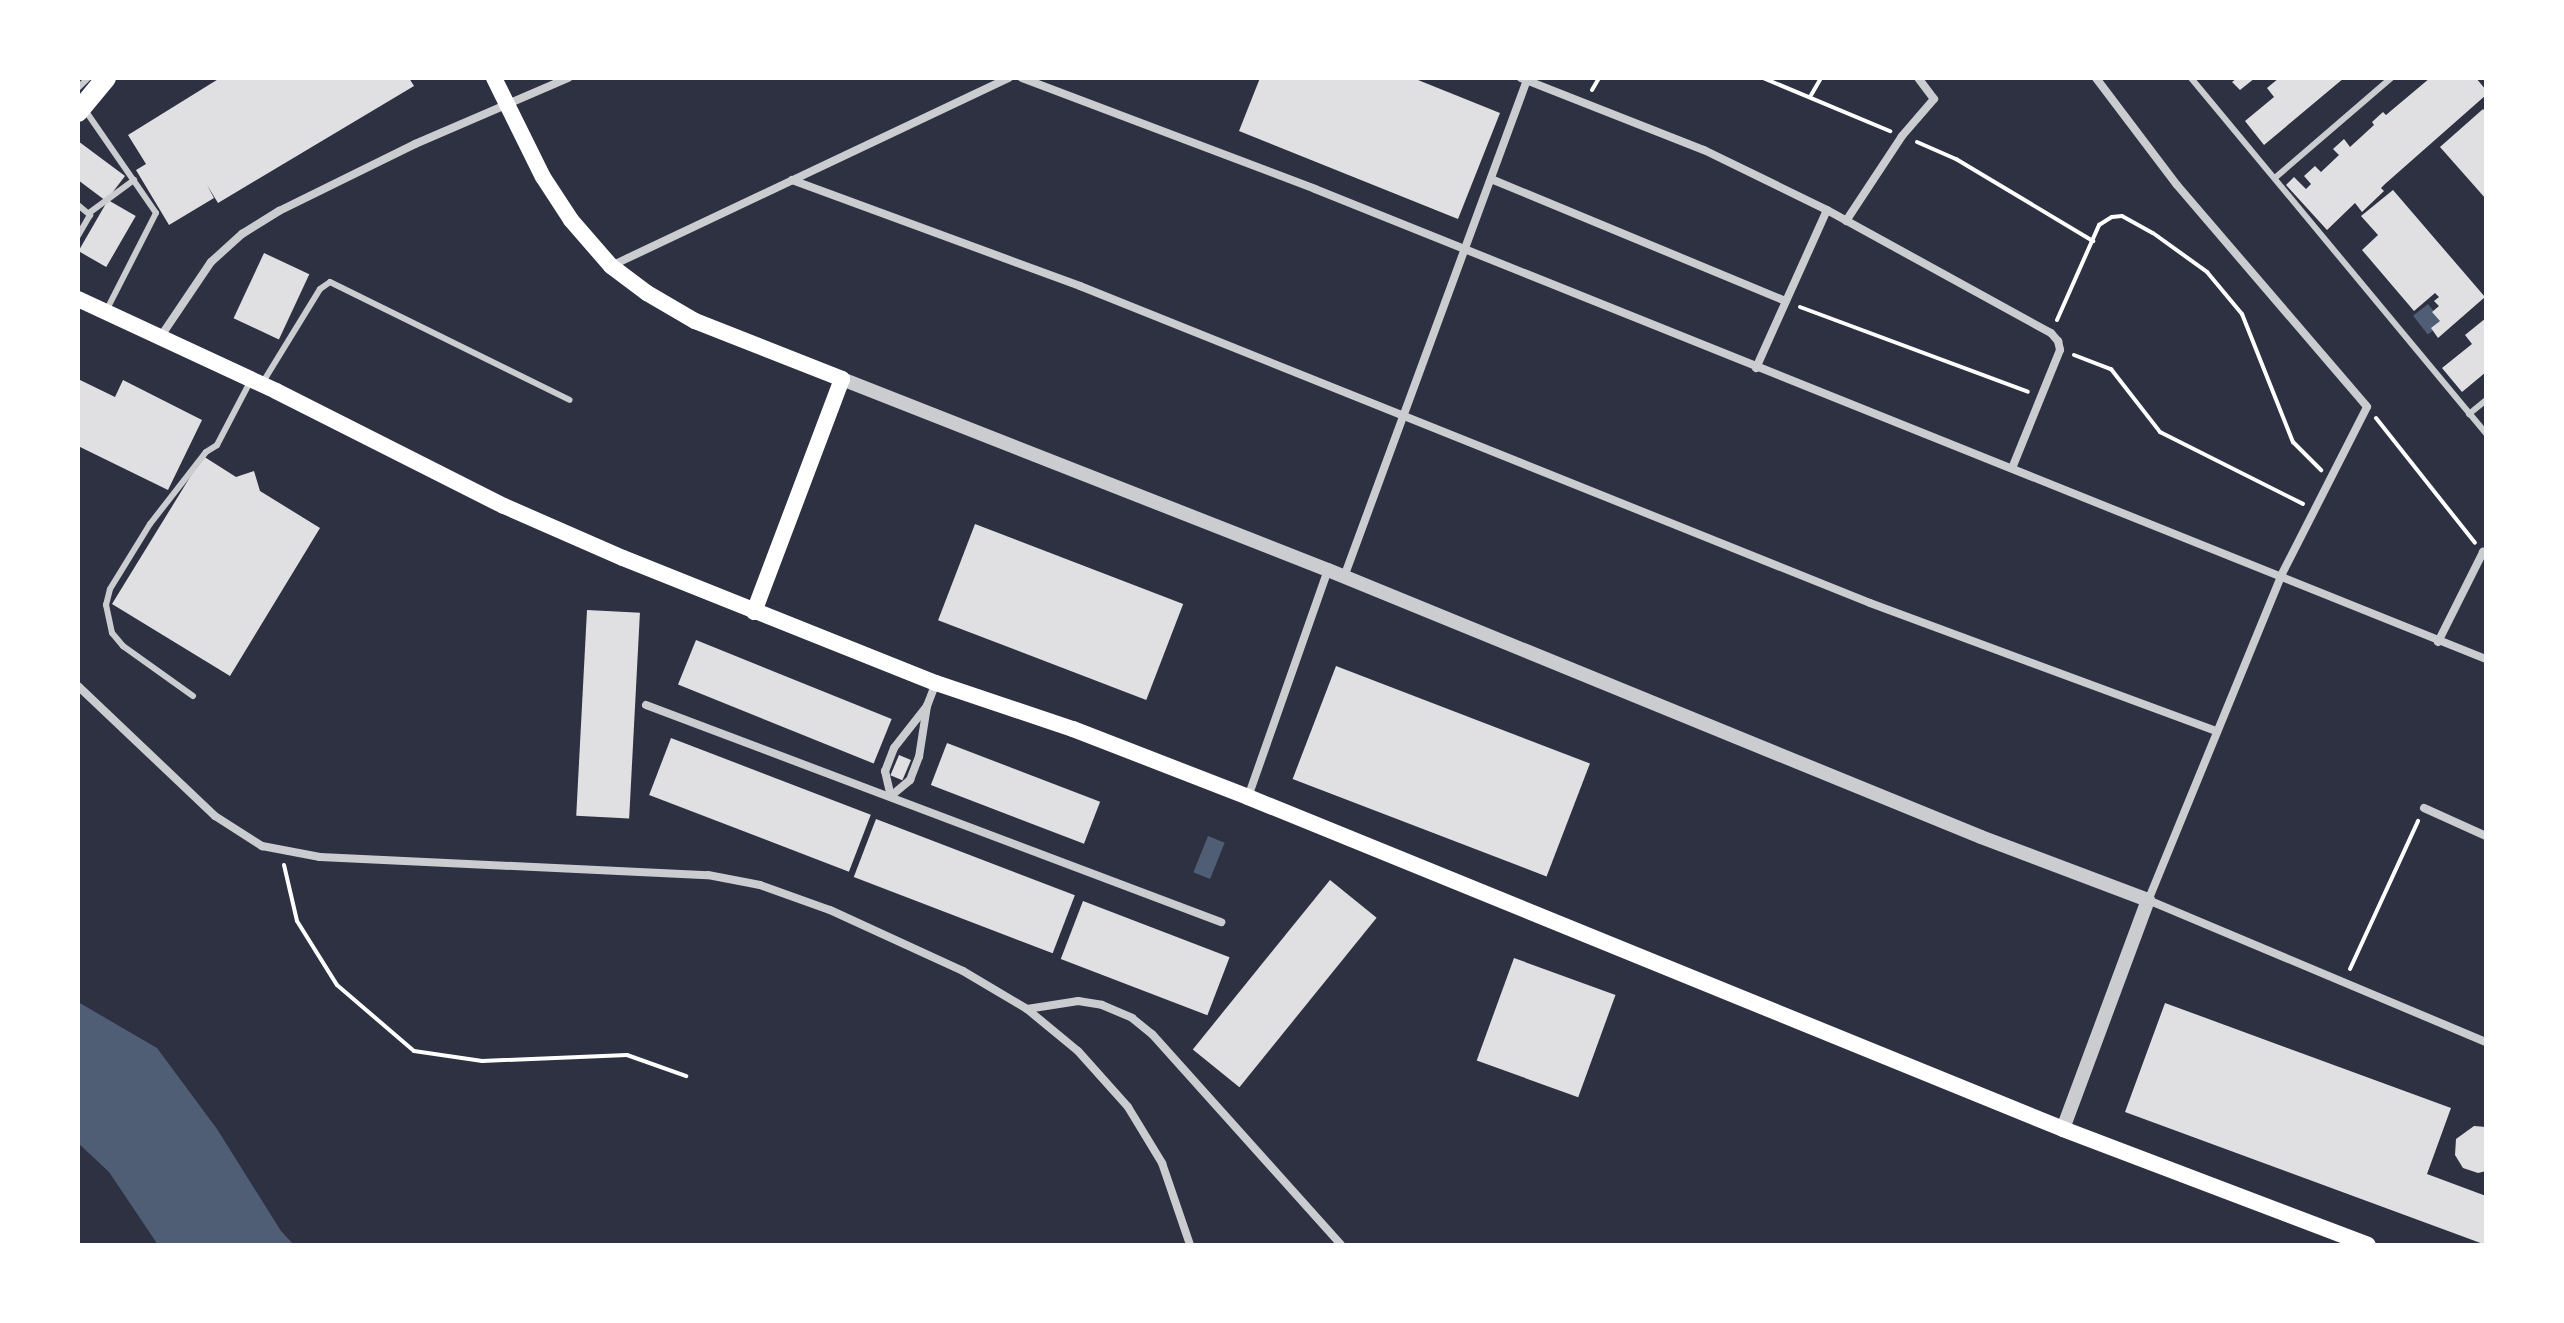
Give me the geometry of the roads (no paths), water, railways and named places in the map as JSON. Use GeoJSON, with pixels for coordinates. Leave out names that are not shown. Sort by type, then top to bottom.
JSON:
{"type":"FeatureCollection","features":[{"type":"Feature","properties":{"kind":"main road"},"geometry":{"type":"LineString","coordinates":[[79,102],[106,78]]}},
{"type":"Feature","properties":{"kind":"main road"},"geometry":{"type":"LineString","coordinates":[[494,78],[543,177],[571,220],[611,266],[647,293],[695,321],[842,379],[754,612]]}},
{"type":"Feature","properties":{"kind":"main road"},"geometry":{"type":"LineString","coordinates":[[78,299],[256,382],[504,506],[754,612],[936,683],[1073,729],[1248,797],[2063,1129],[2368,1245]]}},
{"type":"Feature","properties":{"kind":"street"},"geometry":{"type":"LineString","coordinates":[[161,336],[211,262],[242,234],[279,211],[415,144],[568,78]]}},
{"type":"Feature","properties":{"kind":"street"},"geometry":{"type":"LineString","coordinates":[[611,266],[1009,78]]}},
{"type":"Feature","properties":{"kind":"street"},"geometry":{"type":"LineString","coordinates":[[1022,78],[1466,249],[1756,368],[2282,574],[2438,642],[2486,659]]}},
{"type":"Feature","properties":{"kind":"street"},"geometry":{"type":"LineString","coordinates":[[1846,221],[1902,136],[1934,99],[1918,78]]}},
{"type":"Feature","properties":{"kind":"street"},"geometry":{"type":"LineString","coordinates":[[2063,1129],[2148,900],[2282,574],[2312,509],[2367,407],[2177,185],[2096,78]]}},
{"type":"Feature","properties":{"kind":"street"},"geometry":{"type":"LineString","coordinates":[[1344,577],[1405,419],[1524,79],[1704,150],[1827,210],[2051,333],[2058,341],[2060,350],[2012,468]]}},
{"type":"Feature","properties":{"kind":"street"},"geometry":{"type":"LineString","coordinates":[[1491,179],[1786,301]]}},
{"type":"Feature","properties":{"kind":"street"},"geometry":{"type":"LineString","coordinates":[[792,180],[1080,286],[1405,419],[1870,603],[2216,731]]}},
{"type":"Feature","properties":{"kind":"street"},"geometry":{"type":"LineString","coordinates":[[1756,368],[1827,210]]}},
{"type":"Feature","properties":{"kind":"street"},"geometry":{"type":"LineString","coordinates":[[842,379],[1328,570],[1804,766],[2148,900],[2486,1042]]}},
{"type":"Feature","properties":{"kind":"street"},"geometry":{"type":"LineString","coordinates":[[2438,642],[2484,554]]}},
{"type":"Feature","properties":{"kind":"street"},"geometry":{"type":"LineString","coordinates":[[1248,797],[1328,570]]}},
{"type":"Feature","properties":{"kind":"street"},"geometry":{"type":"LineString","coordinates":[[891,796],[910,780],[919,757],[927,706],[936,683]]}},
{"type":"Feature","properties":{"kind":"street"},"geometry":{"type":"LineString","coordinates":[[78,686],[215,816],[236,833],[281,851],[409,862],[656,869],[760,885],[830,910],[904,942],[1027,1009],[1078,1051],[1128,1107],[1162,1163],[1190,1245]]}},
{"type":"Feature","properties":{"kind":"street"},"geometry":{"type":"LineString","coordinates":[[646,705],[1221,922]]}},
{"type":"Feature","properties":{"kind":"street"},"geometry":{"type":"LineString","coordinates":[[891,796],[885,771],[894,748],[927,706]]}},
{"type":"Feature","properties":{"kind":"street"},"geometry":{"type":"LineString","coordinates":[[2424,808],[2486,836]]}},
{"type":"Feature","properties":{"kind":"street"},"geometry":{"type":"LineString","coordinates":[[1027,1009],[1078,1001],[1102,1005],[1132,1018],[1152,1034],[1341,1245]]}},
{"type":"Feature","properties":{"kind":"lane"},"geometry":{"type":"LineString","coordinates":[[88,78],[79,102],[156,217],[106,311]]}},
{"type":"Feature","properties":{"kind":"lane"},"geometry":{"type":"LineString","coordinates":[[2191,78],[2486,433]]}},
{"type":"Feature","properties":{"kind":"lane"},"geometry":{"type":"LineString","coordinates":[[2276,177],[2391,78]]}},
{"type":"Feature","properties":{"kind":"lane"},"geometry":{"type":"LineString","coordinates":[[78,236],[89,213],[134,180]]}},
{"type":"Feature","properties":{"kind":"lane"},"geometry":{"type":"LineString","coordinates":[[78,205],[89,213]]}},
{"type":"Feature","properties":{"kind":"lane"},"geometry":{"type":"LineString","coordinates":[[193,696],[123,646],[106,619],[110,589],[150,524],[206,452],[217,445],[320,289],[330,282],[570,400]]}},
{"type":"Feature","properties":{"kind":"lane"},"geometry":{"type":"LineString","coordinates":[[2469,414],[2486,400]]}},
{"type":"Feature","properties":{"kind":"water"},"geometry":{"type":"Polygon","coordinates":[[[2428,304],[2443,323],[2428,335],[2413,316],[2428,304]]]}},
{"type":"Feature","properties":{"kind":"water"},"geometry":{"type":"Polygon","coordinates":[[[1208,836],[1225,843],[1210,879],[1193,872],[1208,836]]]}},
{"type":"Feature","properties":{"kind":"water"},"geometry":{"type":"Polygon","coordinates":[[[78,1002],[157,1048],[217,1129],[281,1231],[294,1245],[158,1245],[109,1172],[78,1143],[78,1002]]]}}]}
